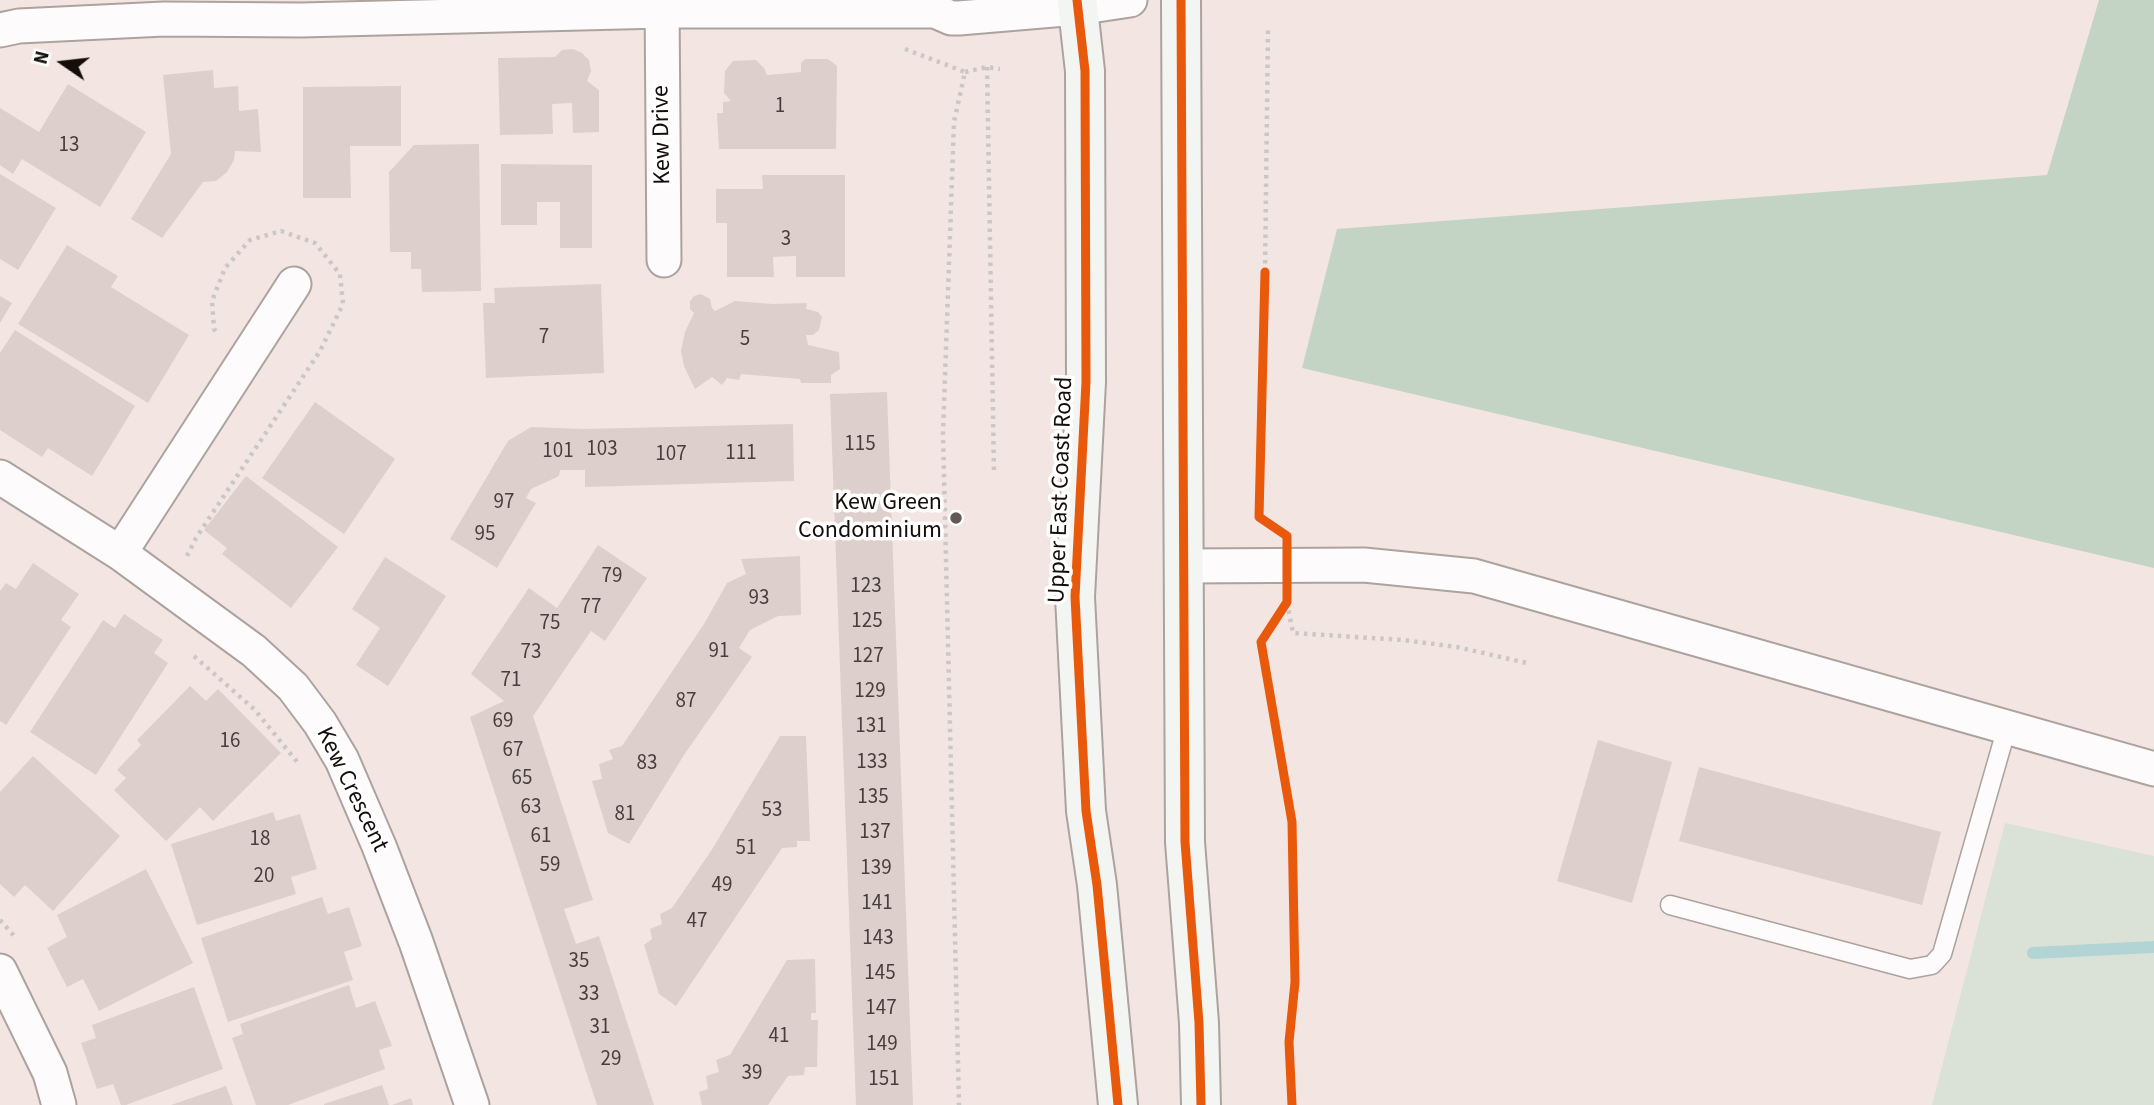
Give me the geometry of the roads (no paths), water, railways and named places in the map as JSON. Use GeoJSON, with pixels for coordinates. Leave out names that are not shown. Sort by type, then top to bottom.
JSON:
{"type":"FeatureCollection","features":[{"type":"Feature","properties":{"kind":"main road"},"geometry":{"type":"LineString","coordinates":[[1181,0],[1185,842],[1199,1023],[1201,1105]]}},
{"type":"Feature","properties":{"kind":"main road","name":"Upper East Coast Road"},"geometry":{"type":"LineString","coordinates":[[1077,4],[1084,71],[1086,382],[1075,597],[1086,811],[1097,884],[1118,1105]]}},
{"type":"Feature","properties":{"kind":"street"},"geometry":{"type":"LineString","coordinates":[[0,30],[164,10],[302,20],[662,5],[941,5],[951,18],[958,18],[1130,0]]}},
{"type":"Feature","properties":{"kind":"street","name":"Kew Drive"},"geometry":{"type":"LineString","coordinates":[[662,5],[664,260]]}},
{"type":"Feature","properties":{"kind":"street"},"geometry":{"type":"LineString","coordinates":[[120,552],[294,284]]}},
{"type":"Feature","properties":{"kind":"street","name":"Kew Crescent"},"geometry":{"type":"LineString","coordinates":[[0,477],[120,552],[254,651],[293,687],[320,723],[342,760],[379,846],[416,942],[471,1105]]}},
{"type":"Feature","properties":{"kind":"street"},"geometry":{"type":"LineString","coordinates":[[1183,566],[1364,565],[1474,576],[2154,769]]}},
{"type":"Feature","properties":{"kind":"street"},"geometry":{"type":"LineString","coordinates":[[0,971],[50,1073],[60,1105]]}},
{"type":"Feature","properties":{"kind":"lane"},"geometry":{"type":"LineString","coordinates":[[1670,905],[1910,969],[1932,965],[1942,954],[2007,727]]}},
{"type":"Feature","properties":{"kind":"waterway"},"geometry":{"type":"LineString","coordinates":[[2033,953],[2154,947]]}},
{"type":"Feature","properties":{"kind":"place","name":"Kew Green Condominium"},"geometry":{"type":"Point","coordinates":[956,518]}}]}
